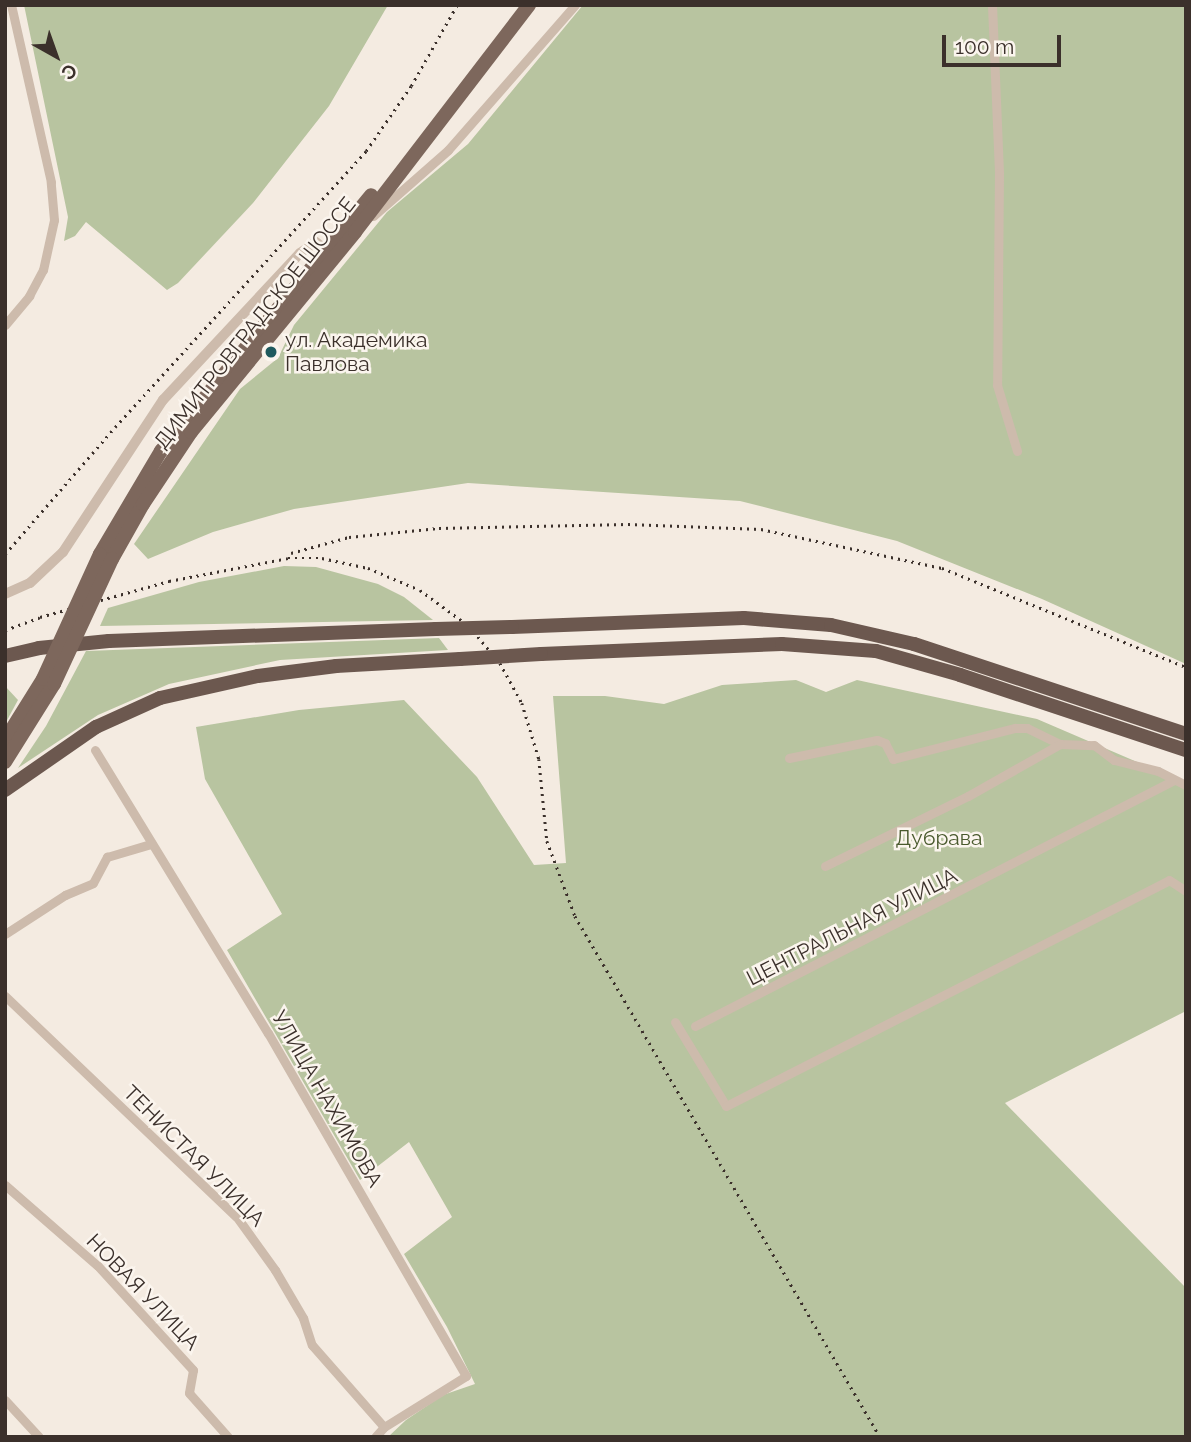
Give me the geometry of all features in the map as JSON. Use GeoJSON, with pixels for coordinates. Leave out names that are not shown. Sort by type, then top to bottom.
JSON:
{"type":"FeatureCollection","features":[{"type":"Feature","properties":{"kind":"highway"},"geometry":{"type":"LineString","coordinates":[[5,656],[39,648],[109,640],[744,618],[831,625],[914,644],[1186,734]]}},
{"type":"Feature","properties":{"kind":"highway"},"geometry":{"type":"LineString","coordinates":[[5,790],[96,727],[160,698],[258,676],[335,666],[782,644],[876,651],[960,675],[1186,750]]}},
{"type":"Feature","properties":{"kind":"main road","name":"ДИМИТРОВГРАДСКОЕ ШОССЕ"},"geometry":{"type":"LineString","coordinates":[[329,253],[355,232],[406,162],[529,5]]}},
{"type":"Feature","properties":{"kind":"main road","name":"ДИМИТРОВГРАДСКОЕ ШОССЕ"},"geometry":{"type":"LineString","coordinates":[[5,762],[49,682],[106,556],[161,451],[426,136]]}},
{"type":"Feature","properties":{"kind":"main road","name":"ДИМИТРОВГРАДСКОЕ ШОССЕ"},"geometry":{"type":"LineString","coordinates":[[5,740],[49,682]]}},
{"type":"Feature","properties":{"kind":"street"},"geometry":{"type":"LineString","coordinates":[[5,325],[29,296],[43,270],[54,220],[51,182],[11,5]]}},
{"type":"Feature","properties":{"kind":"street"},"geometry":{"type":"LineString","coordinates":[[355,232],[448,150],[575,5]]}},
{"type":"Feature","properties":{"kind":"street"},"geometry":{"type":"LineString","coordinates":[[992,5],[999,173],[997,385],[1017,451]]}},
{"type":"Feature","properties":{"kind":"street"},"geometry":{"type":"LineString","coordinates":[[406,162],[404,173],[415,180]]}},
{"type":"Feature","properties":{"kind":"street"},"geometry":{"type":"LineString","coordinates":[[5,594],[30,583],[63,552],[148,420],[173,388],[300,253],[316,242],[329,253]]}},
{"type":"Feature","properties":{"kind":"street"},"geometry":{"type":"LineString","coordinates":[[789,758],[877,740],[885,743],[892,758],[1014,728],[1027,728],[1060,744],[1094,746],[1114,760],[1158,771],[1186,785]]}},
{"type":"Feature","properties":{"kind":"street"},"geometry":{"type":"LineString","coordinates":[[825,866],[968,796],[1060,744]]}},
{"type":"Feature","properties":{"kind":"street","name":"УЛИЦА НАХИМОВА"},"geometry":{"type":"LineString","coordinates":[[95,750],[268,1033],[466,1376],[384,1427],[375,1437]]}},
{"type":"Feature","properties":{"kind":"street","name":"ЦЕНТРАЛЬНАЯ УЛИЦА"},"geometry":{"type":"LineString","coordinates":[[695,1026],[1174,780]]}},
{"type":"Feature","properties":{"kind":"street"},"geometry":{"type":"LineString","coordinates":[[5,934],[81,886],[93,883],[107,857],[151,844]]}},
{"type":"Feature","properties":{"kind":"street"},"geometry":{"type":"LineString","coordinates":[[675,1022],[726,1106],[1169,880],[1186,891]]}},
{"type":"Feature","properties":{"kind":"street","name":"ТЕНИСТАЯ УЛИЦА"},"geometry":{"type":"LineString","coordinates":[[5,996],[239,1220],[289,1294],[303,1318],[312,1345],[384,1427]]}},
{"type":"Feature","properties":{"kind":"street","name":"НОВАЯ УЛИЦА"},"geometry":{"type":"LineString","coordinates":[[5,1185],[97,1266],[193,1370],[189,1393],[228,1437]]}},
{"type":"Feature","properties":{"kind":"street"},"geometry":{"type":"LineString","coordinates":[[5,1400],[40,1437]]}},
{"type":"Feature","properties":{"kind":"green space"},"geometry":{"type":"Polygon","coordinates":[[[24,5],[388,5],[329,106],[253,203],[178,283],[167,290],[86,222],[75,236],[64,241],[68,217],[24,5]]]}},
{"type":"Feature","properties":{"kind":"green space"},"geometry":{"type":"Polygon","coordinates":[[[583,5],[1186,5],[1186,664],[1042,599],[897,541],[740,501],[468,483],[294,509],[213,532],[148,559],[134,544],[240,389],[278,358],[294,325],[387,212],[468,144],[583,5]]]}},
{"type":"Feature","properties":{"kind":"green space"},"geometry":{"type":"Polygon","coordinates":[[[284,566],[316,567],[378,584],[404,597],[433,620],[100,626],[108,608],[199,582],[284,566]]]}},
{"type":"Feature","properties":{"kind":"green space"},"geometry":{"type":"Polygon","coordinates":[[[439,638],[448,650],[280,660],[169,684],[98,715],[18,768],[46,726],[86,651],[439,638]]]}},
{"type":"Feature","properties":{"kind":"green space","name":"Дубрава"},"geometry":{"type":"Polygon","coordinates":[[[796,680],[826,692],[857,680],[1037,719],[1186,783],[1186,1011],[1005,1103],[1186,1288],[1186,1437],[388,1437],[406,1420],[443,1395],[475,1384],[447,1327],[404,1254],[452,1217],[409,1142],[360,1180],[227,950],[282,914],[205,779],[196,727],[299,710],[404,700],[477,777],[534,865],[566,863],[553,696],[605,696],[664,704],[722,685],[796,680]]]}},
{"type":"Feature","properties":{"kind":"green space"},"geometry":{"type":"Polygon","coordinates":[[[5,686],[18,700],[5,724],[5,686]]]}},
{"type":"Feature","properties":{"kind":"railway"},"geometry":{"type":"LineString","coordinates":[[5,554],[115,427],[366,151],[411,86],[457,5]]}},
{"type":"Feature","properties":{"kind":"railway"},"geometry":{"type":"LineString","coordinates":[[291,553],[349,537],[439,528],[628,524],[761,529],[942,568],[1186,667]]}},
{"type":"Feature","properties":{"kind":"railway"},"geometry":{"type":"LineString","coordinates":[[5,630],[40,617],[169,581],[288,558],[322,558],[368,568],[420,590],[469,626],[500,663],[522,703],[539,759],[547,841],[575,916],[880,1437]]}},
{"type":"Feature","properties":{"kind":"place","name":"ул. Академика Павлова"},"geometry":{"type":"Point","coordinates":[271,352]}}]}
